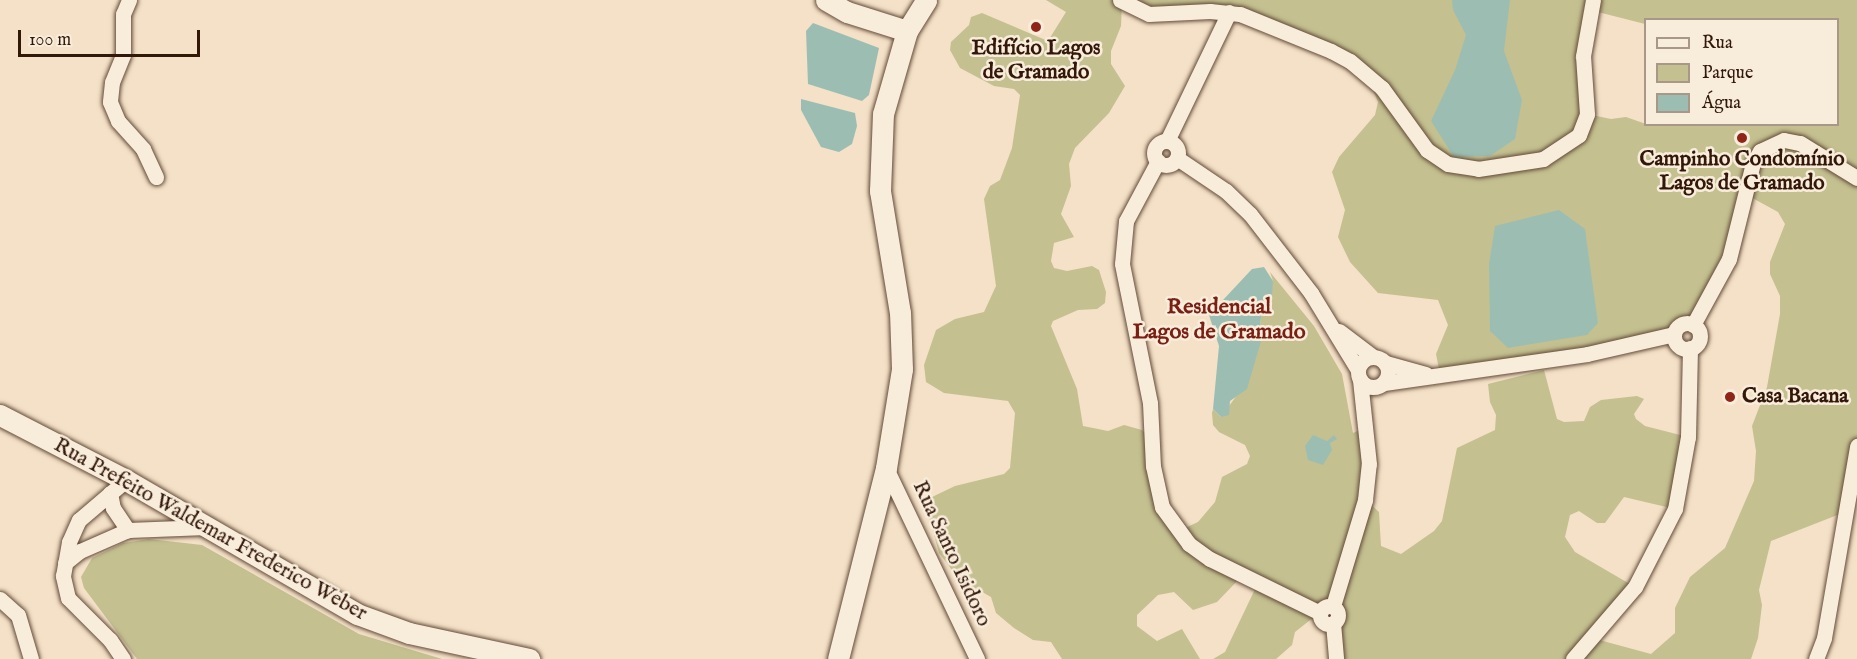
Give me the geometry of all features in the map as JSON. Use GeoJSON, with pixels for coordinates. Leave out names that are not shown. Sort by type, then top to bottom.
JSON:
{"type":"FeatureCollection","features":[{"type":"Feature","properties":{"kind":"main road"},"geometry":{"type":"LineString","coordinates":[[826,0],[847,12],[907,31]]}},
{"type":"Feature","properties":{"kind":"main road"},"geometry":{"type":"LineString","coordinates":[[842,654],[899,403],[902,343],[878,165],[887,95],[907,31],[926,0]]}},
{"type":"Feature","properties":{"kind":"main road","name":"Rua Prefeito Waldemar Frederico Weber"},"geometry":{"type":"LineString","coordinates":[[0,415],[126,480],[331,601],[381,625],[528,659]]}},
{"type":"Feature","properties":{"kind":"street"},"geometry":{"type":"LineString","coordinates":[[129,0],[123,14],[123,55],[112,82],[110,102],[118,121],[142,149],[156,177]]}},
{"type":"Feature","properties":{"kind":"street"},"geometry":{"type":"LineString","coordinates":[[1120,0],[1149,14],[1229,12],[1287,31],[1350,61],[1382,87],[1427,150],[1448,164],[1478,169],[1543,159],[1580,135],[1587,114],[1583,56],[1593,0]]}},
{"type":"Feature","properties":{"kind":"street"},"geometry":{"type":"LineString","coordinates":[[1229,12],[1167,141],[1156,148],[1158,161],[1126,221],[1122,264],[1150,403],[1153,466],[1162,507],[1189,544],[1210,559],[1326,610]]}},
{"type":"Feature","properties":{"kind":"street"},"geometry":{"type":"LineString","coordinates":[[1167,141],[1175,145],[1177,158],[1226,191],[1250,214],[1333,326],[1369,380]]}},
{"type":"Feature","properties":{"kind":"street"},"geometry":{"type":"LineString","coordinates":[[1693,324],[1729,259],[1753,163],[1760,151],[1778,141],[1800,143],[1857,178]]}},
{"type":"Feature","properties":{"kind":"street"},"geometry":{"type":"LineString","coordinates":[[1158,161],[1170,164],[1177,158]]}},
{"type":"Feature","properties":{"kind":"street"},"geometry":{"type":"LineString","coordinates":[[1369,380],[1434,376],[1587,354],[1674,334],[1683,324],[1693,324]]}},
{"type":"Feature","properties":{"kind":"street"},"geometry":{"type":"LineString","coordinates":[[1573,659],[1635,587],[1675,509],[1688,437],[1690,348],[1700,337],[1693,324]]}},
{"type":"Feature","properties":{"kind":"street"},"geometry":{"type":"LineString","coordinates":[[1333,326],[1379,360],[1388,373],[1369,380]]}},
{"type":"Feature","properties":{"kind":"street"},"geometry":{"type":"LineString","coordinates":[[1674,334],[1677,344],[1690,348]]}},
{"type":"Feature","properties":{"kind":"street"},"geometry":{"type":"LineString","coordinates":[[1336,659],[1333,623],[1322,621],[1365,500],[1369,380],[1363,361],[1379,360],[1434,376]]}},
{"type":"Feature","properties":{"kind":"street"},"geometry":{"type":"LineString","coordinates":[[1816,659],[1824,638],[1857,446]]}},
{"type":"Feature","properties":{"kind":"street","name":"Rua Santo Isidoro"},"geometry":{"type":"LineString","coordinates":[[886,468],[977,659]]}},
{"type":"Feature","properties":{"kind":"street"},"geometry":{"type":"LineString","coordinates":[[123,659],[68,598],[63,589],[65,563],[79,520],[126,480]]}},
{"type":"Feature","properties":{"kind":"street"},"geometry":{"type":"LineString","coordinates":[[110,493],[113,508],[128,530]]}},
{"type":"Feature","properties":{"kind":"street"},"geometry":{"type":"LineString","coordinates":[[65,563],[80,551],[128,530],[208,527]]}},
{"type":"Feature","properties":{"kind":"street"},"geometry":{"type":"LineString","coordinates":[[0,599],[18,615],[31,659]]}},
{"type":"Feature","properties":{"kind":"green space"},"geometry":{"type":"Polygon","coordinates":[[[1046,0],[1857,0],[1857,446],[1845,512],[1771,541],[1759,590],[1762,605],[1758,638],[1751,659],[1336,659],[1338,612],[1329,605],[1295,632],[1292,645],[1276,659],[1213,659],[1225,652],[1257,585],[1241,577],[1217,602],[1193,610],[1174,592],[1158,595],[1137,615],[1137,626],[1157,641],[1182,629],[1200,659],[1062,659],[1051,642],[1033,640],[996,613],[991,597],[959,579],[939,553],[928,513],[932,497],[955,486],[1004,474],[1010,468],[1015,413],[1008,401],[944,393],[926,382],[924,365],[936,330],[955,319],[984,312],[996,286],[984,199],[990,186],[1000,180],[1012,148],[1020,95],[1014,89],[994,86],[960,68],[950,50],[951,42],[969,25],[971,17],[982,13],[1048,41],[1066,12],[1046,0]],[[1122,3],[1121,26],[1111,51],[1111,64],[1125,86],[1109,113],[1075,148],[1069,164],[1071,186],[1061,214],[1074,237],[1054,243],[1051,261],[1054,268],[1067,271],[1092,266],[1099,270],[1106,292],[1105,303],[1097,309],[1078,310],[1053,321],[1051,326],[1077,389],[1083,426],[1108,431],[1124,425],[1142,430],[1151,440],[1156,487],[1185,528],[1198,522],[1215,502],[1222,477],[1247,464],[1250,456],[1245,445],[1219,432],[1213,425],[1212,413],[1213,409],[1221,417],[1240,391],[1260,327],[1263,300],[1273,281],[1270,272],[1314,326],[1342,374],[1353,433],[1367,427],[1365,499],[1379,512],[1381,546],[1401,554],[1434,531],[1442,521],[1457,448],[1495,430],[1496,415],[1490,402],[1488,384],[1544,370],[1557,419],[1564,422],[1584,421],[1590,407],[1601,400],[1637,396],[1644,399],[1634,414],[1636,419],[1645,426],[1688,437],[1675,509],[1624,497],[1605,523],[1597,523],[1579,511],[1570,515],[1565,537],[1575,552],[1635,587],[1592,638],[1651,654],[1675,633],[1675,608],[1690,577],[1725,548],[1754,481],[1756,451],[1752,426],[1767,387],[1780,314],[1780,296],[1770,274],[1770,262],[1785,224],[1778,212],[1747,195],[1742,217],[1688,323],[1679,326],[1674,334],[1440,374],[1436,354],[1448,325],[1438,300],[1378,293],[1350,262],[1338,237],[1345,210],[1332,172],[1339,157],[1375,115],[1378,102],[1366,73],[1254,18],[1149,14],[1122,3]]]}},
{"type":"Feature","properties":{"kind":"green space"},"geometry":{"type":"Polygon","coordinates":[[[149,539],[202,545],[359,634],[442,659],[137,659],[84,588],[81,577],[92,558],[123,543],[149,539]]]}},
{"type":"Feature","properties":{"kind":"water"},"geometry":{"type":"Polygon","coordinates":[[[1452,0],[1510,0],[1504,51],[1522,100],[1515,139],[1490,156],[1454,157],[1431,121],[1455,70],[1466,35],[1453,10],[1452,0]]]}},
{"type":"Feature","properties":{"kind":"water"},"geometry":{"type":"Polygon","coordinates":[[[813,23],[879,48],[869,95],[862,101],[808,84],[806,31],[813,23]]]}},
{"type":"Feature","properties":{"kind":"water"},"geometry":{"type":"Polygon","coordinates":[[[801,99],[855,113],[857,126],[852,144],[839,152],[821,147],[801,110],[801,99]]]}},
{"type":"Feature","properties":{"kind":"water"},"geometry":{"type":"Polygon","coordinates":[[[1559,210],[1585,229],[1598,323],[1587,335],[1508,348],[1490,331],[1489,264],[1495,226],[1559,210]]]}},
{"type":"Feature","properties":{"kind":"water"},"geometry":{"type":"Polygon","coordinates":[[[1264,267],[1273,281],[1272,295],[1263,300],[1260,327],[1264,331],[1247,389],[1230,401],[1229,415],[1221,417],[1213,409],[1219,346],[1209,315],[1252,269],[1264,267]]]}},
{"type":"Feature","properties":{"kind":"water"},"geometry":{"type":"Polygon","coordinates":[[[1313,435],[1327,441],[1334,435],[1337,439],[1330,443],[1332,450],[1323,465],[1308,460],[1305,446],[1313,435]]]}},
{"type":"Feature","properties":{"kind":"place","name":"Edifício Lagos de Gramado"},"geometry":{"type":"Point","coordinates":[1036,27]}},
{"type":"Feature","properties":{"kind":"place","name":"Campinho Condomínio Lagos de Gramado"},"geometry":{"type":"Point","coordinates":[1742,138]}},
{"type":"Feature","properties":{"kind":"place","name":"Casa Bacana"},"geometry":{"type":"Point","coordinates":[1730,397]}},
{"type":"Feature","properties":{"kind":"district","name":"Residencial Lagos de Gramado"},"geometry":{"type":"Point","coordinates":[1219,320]}}]}
